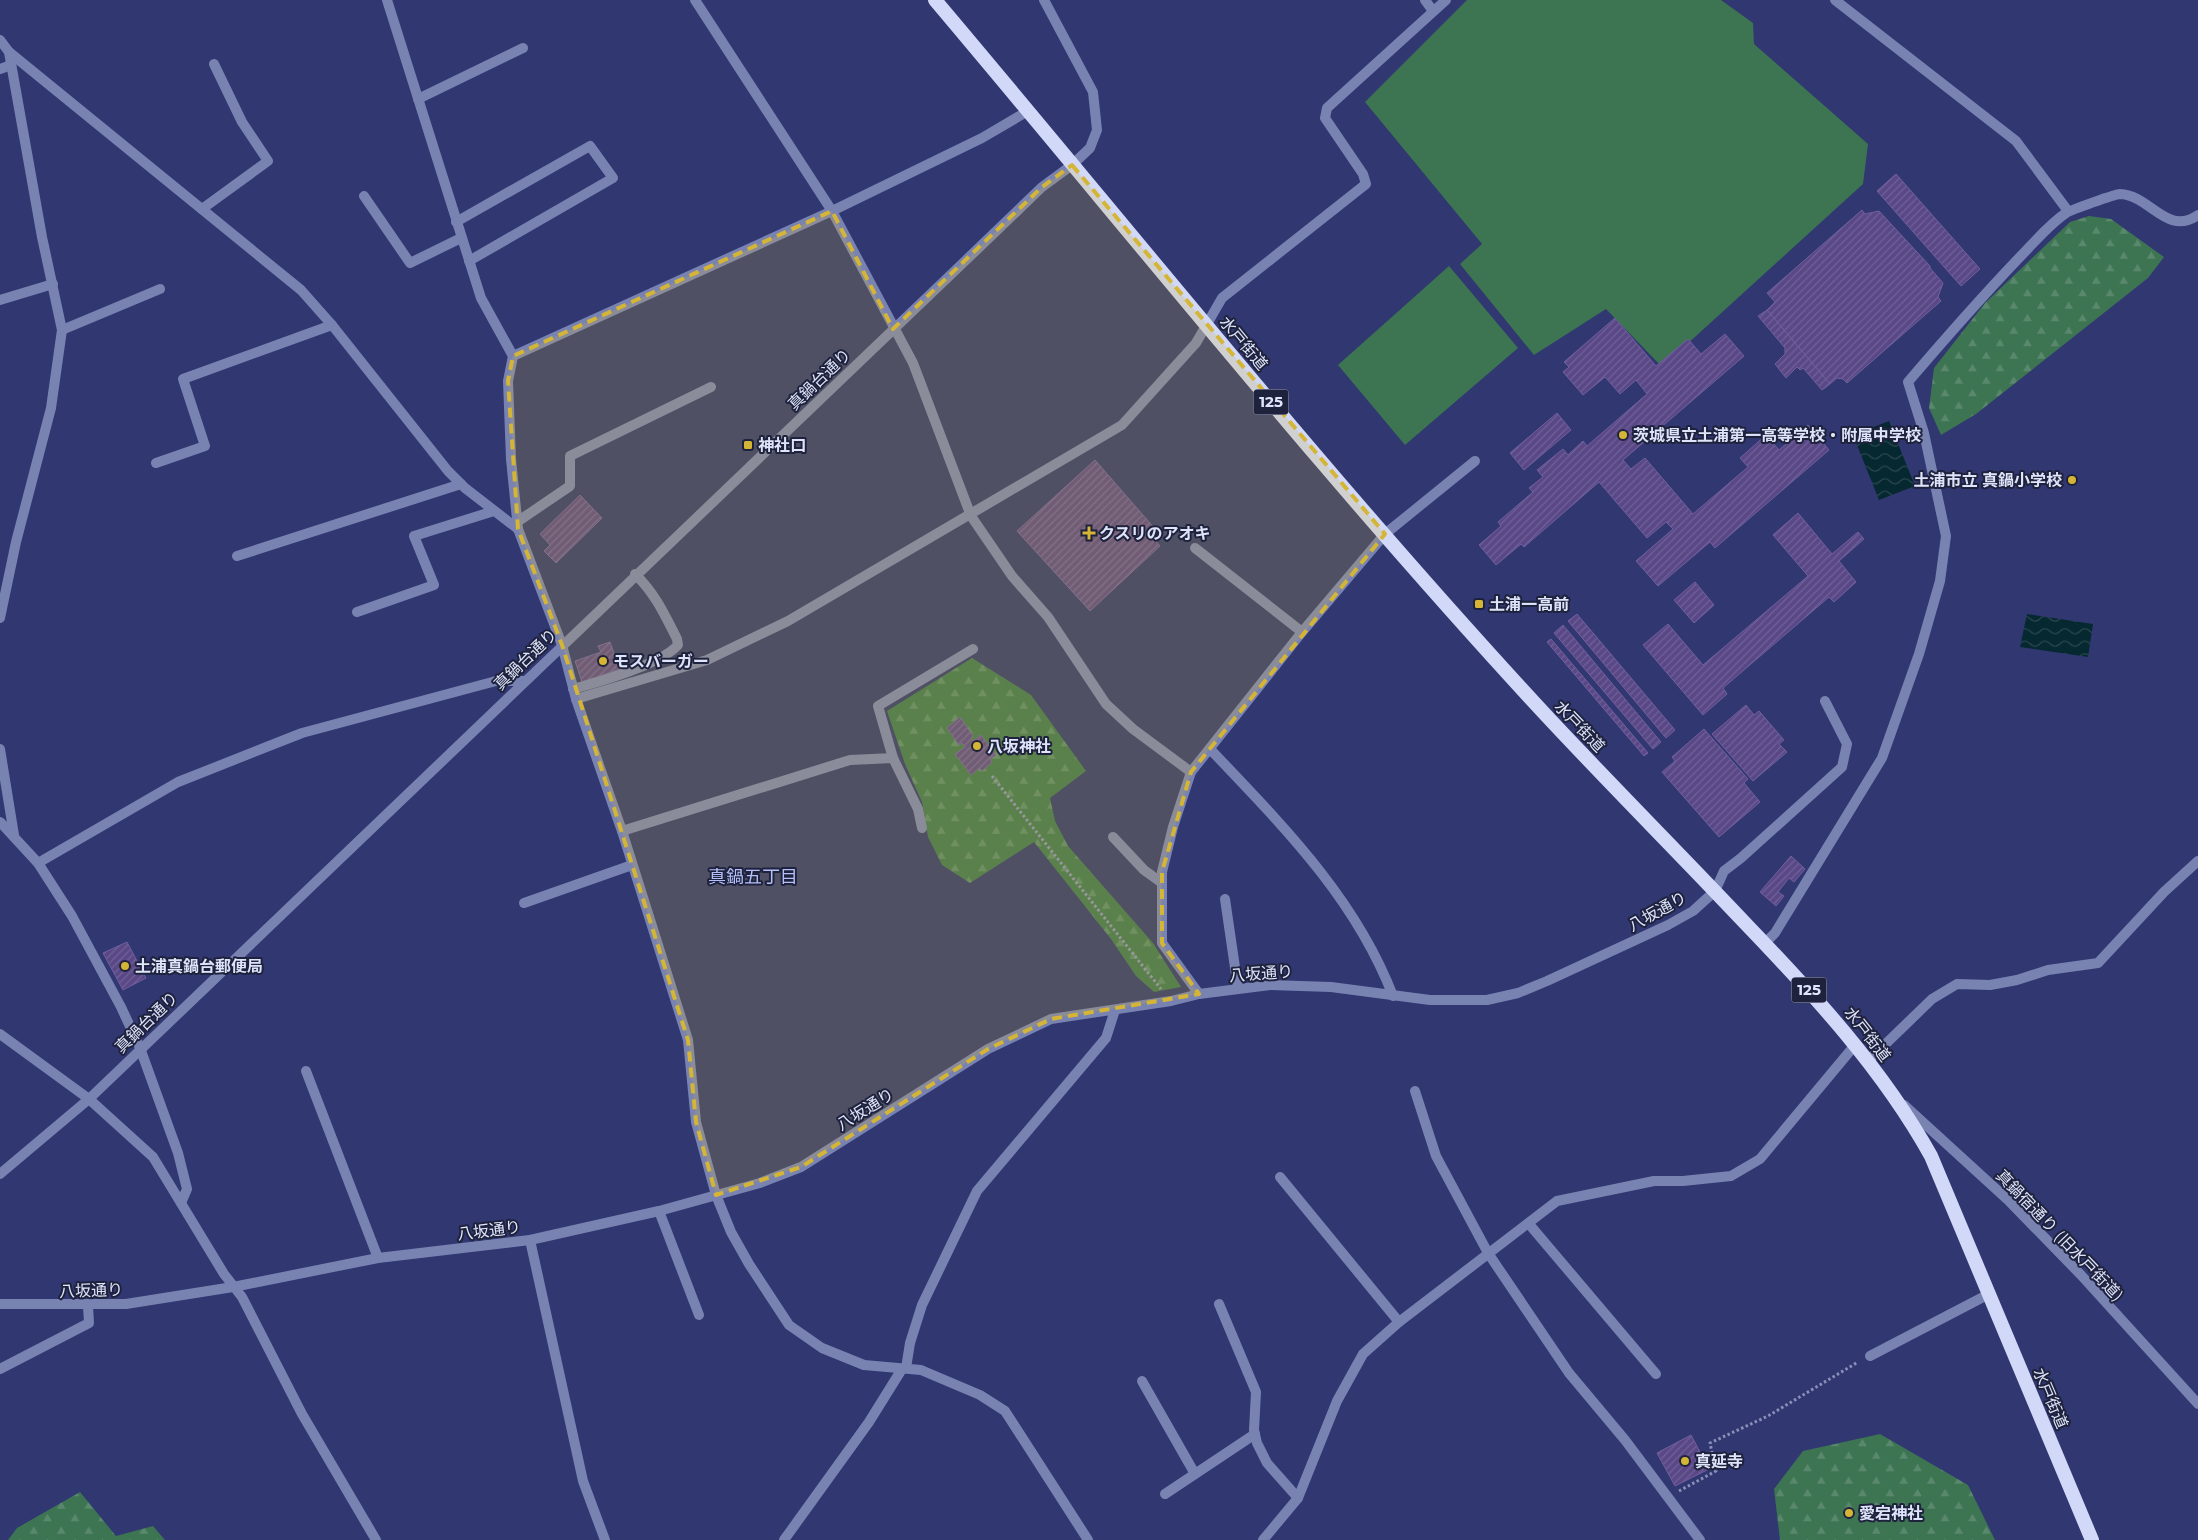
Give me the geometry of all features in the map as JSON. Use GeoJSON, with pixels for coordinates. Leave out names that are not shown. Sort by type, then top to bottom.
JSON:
{"type":"FeatureCollection","features":[{"type":"Feature","properties":{"kind":"highway","name":"水戸街道"},"geometry":{"type":"LineString","coordinates":[[935,0],[1205,324],[1385,534],[1544,713],[1817,999],[1868,1061],[1915,1127],[1931,1156],[2092,1540]]}},
{"type":"Feature","properties":{"kind":"street"},"geometry":{"type":"LineString","coordinates":[[388,0],[481,298],[513,356],[508,381],[511,459],[517,526],[562,645],[575,694],[622,831],[688,1040],[696,1122],[716,1194],[748,1264],[789,1326],[822,1348],[864,1365],[921,1370],[980,1395],[1005,1411],[1088,1540]]}},
{"type":"Feature","properties":{"kind":"street"},"geometry":{"type":"LineString","coordinates":[[694,0],[832,211],[893,329],[913,363],[971,516],[1012,576],[1048,617],[1106,704],[1133,729],[1191,772]]}},
{"type":"Feature","properties":{"kind":"street","name":"真鍋台通り"},"geometry":{"type":"LineString","coordinates":[[0,1174],[89,1099],[524,680],[1042,187],[1072,165],[1090,148],[1097,130],[1093,92],[1044,0]]}},
{"type":"Feature","properties":{"kind":"street"},"geometry":{"type":"LineString","coordinates":[[1425,0],[1433,11]]}},
{"type":"Feature","properties":{"kind":"street"},"geometry":{"type":"LineString","coordinates":[[575,694],[707,660],[788,621],[971,516],[1122,425],[1196,343],[1205,324],[1222,298],[1366,184],[1363,174],[1325,118],[1327,108],[1446,0]]}},
{"type":"Feature","properties":{"kind":"street"},"geometry":{"type":"LineString","coordinates":[[1835,0],[2016,141],[2068,211]]}},
{"type":"Feature","properties":{"kind":"street"},"geometry":{"type":"LineString","coordinates":[[0,40],[9,52],[301,290],[332,325],[448,470],[461,484],[494,511],[517,526]]}},
{"type":"Feature","properties":{"kind":"street"},"geometry":{"type":"LineString","coordinates":[[418,99],[522,48]]}},
{"type":"Feature","properties":{"kind":"street"},"geometry":{"type":"LineString","coordinates":[[0,618],[16,542],[50,408],[62,330],[42,237],[9,52]]}},
{"type":"Feature","properties":{"kind":"street"},"geometry":{"type":"LineString","coordinates":[[202,209],[268,161],[242,122],[214,64]]}},
{"type":"Feature","properties":{"kind":"street"},"geometry":{"type":"LineString","coordinates":[[0,69],[11,66]]}},
{"type":"Feature","properties":{"kind":"street"},"geometry":{"type":"LineString","coordinates":[[513,356],[832,211],[982,138],[1028,111]]}},
{"type":"Feature","properties":{"kind":"street"},"geometry":{"type":"LineString","coordinates":[[456,222],[590,146],[613,178],[469,261]]}},
{"type":"Feature","properties":{"kind":"street"},"geometry":{"type":"LineString","coordinates":[[1765,943],[1775,933],[1882,758],[1916,662],[1940,581],[1946,536],[1926,442],[1908,382],[1991,288],[2054,222],[2068,211],[2119,194],[2139,200],[2173,221],[2188,222],[2198,214]]}},
{"type":"Feature","properties":{"kind":"street"},"geometry":{"type":"LineString","coordinates":[[364,196],[410,263],[461,238]]}},
{"type":"Feature","properties":{"kind":"street"},"geometry":{"type":"LineString","coordinates":[[0,300],[53,284]]}},
{"type":"Feature","properties":{"kind":"street"},"geometry":{"type":"LineString","coordinates":[[62,330],[160,289]]}},
{"type":"Feature","properties":{"kind":"street"},"geometry":{"type":"LineString","coordinates":[[156,462],[205,446],[184,379],[332,325]]}},
{"type":"Feature","properties":{"kind":"street"},"geometry":{"type":"LineString","coordinates":[[517,526],[570,486],[570,456],[711,387]]}},
{"type":"Feature","properties":{"kind":"street"},"geometry":{"type":"LineString","coordinates":[[1199,994],[1162,943],[1162,872],[1173,827],[1191,772],[1302,632],[1385,534],[1475,460]]}},
{"type":"Feature","properties":{"kind":"street"},"geometry":{"type":"LineString","coordinates":[[237,556],[461,484]]}},
{"type":"Feature","properties":{"kind":"street"},"geometry":{"type":"LineString","coordinates":[[357,612],[434,585],[414,536],[494,511]]}},
{"type":"Feature","properties":{"kind":"street"},"geometry":{"type":"LineString","coordinates":[[1195,548],[1302,632]]}},
{"type":"Feature","properties":{"kind":"street"},"geometry":{"type":"LineString","coordinates":[[575,694],[672,652],[678,645],[660,603],[635,574]]}},
{"type":"Feature","properties":{"kind":"street"},"geometry":{"type":"LineString","coordinates":[[922,828],[918,808],[893,758],[878,706],[973,649]]}},
{"type":"Feature","properties":{"kind":"street"},"geometry":{"type":"LineString","coordinates":[[38,863],[178,782],[302,733],[496,682],[524,680]]}},
{"type":"Feature","properties":{"kind":"street","name":"八坂通り"},"geometry":{"type":"LineString","coordinates":[[0,1304],[88,1306],[126,1304],[233,1287],[378,1258],[530,1240],[659,1212],[716,1194],[760,1183],[801,1167],[988,1049],[1024,1030],[1058,1017],[1116,1010],[1238,988],[1270,985],[1331,987],[1430,1000],[1487,1000],[1518,993],[1668,925],[1693,911],[1715,891],[1724,871],[1742,858],[1842,767],[1847,744],[1825,701]]}},
{"type":"Feature","properties":{"kind":"street"},"geometry":{"type":"LineString","coordinates":[[0,749],[14,835]]}},
{"type":"Feature","properties":{"kind":"street"},"geometry":{"type":"LineString","coordinates":[[1210,749],[1303,847],[1327,878],[1370,944],[1393,996]]}},
{"type":"Feature","properties":{"kind":"street"},"geometry":{"type":"LineString","coordinates":[[622,831],[850,760],[893,758]]}},
{"type":"Feature","properties":{"kind":"street"},"geometry":{"type":"LineString","coordinates":[[0,822],[38,863],[72,916],[121,1007],[140,1048],[178,1153],[187,1190],[181,1203]]}},
{"type":"Feature","properties":{"kind":"street"},"geometry":{"type":"LineString","coordinates":[[1113,837],[1144,870],[1162,883]]}},
{"type":"Feature","properties":{"kind":"street"},"geometry":{"type":"LineString","coordinates":[[1868,1061],[1932,999],[1956,984],[1990,985],[2017,980],[2048,970],[2098,963],[2164,892],[2198,861]]}},
{"type":"Feature","properties":{"kind":"street"},"geometry":{"type":"LineString","coordinates":[[524,903],[632,865]]}},
{"type":"Feature","properties":{"kind":"street"},"geometry":{"type":"LineString","coordinates":[[1224,899],[1238,988]]}},
{"type":"Feature","properties":{"kind":"street"},"geometry":{"type":"LineString","coordinates":[[784,1540],[869,1422],[904,1369],[922,1305],[977,1191],[1106,1038],[1116,1010]]}},
{"type":"Feature","properties":{"kind":"street"},"geometry":{"type":"LineString","coordinates":[[0,1034],[89,1099],[153,1157],[233,1287],[242,1297],[302,1414],[376,1540]]}},
{"type":"Feature","properties":{"kind":"street"},"geometry":{"type":"LineString","coordinates":[[1263,1540],[1298,1498],[1337,1401],[1363,1354],[1399,1322],[1557,1201],[1654,1180],[1683,1181],[1731,1176],[1760,1159],[1855,1045]]}},
{"type":"Feature","properties":{"kind":"street"},"geometry":{"type":"LineString","coordinates":[[306,1071],[378,1258]]}},
{"type":"Feature","properties":{"kind":"street"},"geometry":{"type":"LineString","coordinates":[[1415,1091],[1436,1156],[1488,1253],[1569,1374],[1626,1440],[1700,1540]]}},
{"type":"Feature","properties":{"kind":"street","name":"真鍋宿通り (旧水戸街道)"},"geometry":{"type":"LineString","coordinates":[[1892,1094],[2008,1200],[2081,1275],[2198,1404]]}},
{"type":"Feature","properties":{"kind":"street"},"geometry":{"type":"LineString","coordinates":[[1280,1177],[1399,1322]]}},
{"type":"Feature","properties":{"kind":"street"},"geometry":{"type":"LineString","coordinates":[[659,1212],[699,1315]]}},
{"type":"Feature","properties":{"kind":"street"},"geometry":{"type":"LineString","coordinates":[[1529,1224],[1656,1374]]}},
{"type":"Feature","properties":{"kind":"street"},"geometry":{"type":"LineString","coordinates":[[530,1240],[583,1481],[605,1540]]}},
{"type":"Feature","properties":{"kind":"street"},"geometry":{"type":"LineString","coordinates":[[1870,1356],[1989,1294]]}},
{"type":"Feature","properties":{"kind":"street"},"geometry":{"type":"LineString","coordinates":[[1219,1304],[1256,1392],[1255,1434],[1267,1462],[1298,1498]]}},
{"type":"Feature","properties":{"kind":"street"},"geometry":{"type":"LineString","coordinates":[[0,1369],[89,1323],[88,1306]]}},
{"type":"Feature","properties":{"kind":"street"},"geometry":{"type":"LineString","coordinates":[[1142,1381],[1195,1474]]}},
{"type":"Feature","properties":{"kind":"street"},"geometry":{"type":"LineString","coordinates":[[1165,1494],[1255,1434]]}},
{"type":"Feature","properties":{"kind":"path"},"geometry":{"type":"LineString","coordinates":[[992,776],[1171,1001]]}},
{"type":"Feature","properties":{"kind":"path"},"geometry":{"type":"LineString","coordinates":[[1669,1498],[1716,1471],[1710,1444],[1768,1416],[1870,1356]]}},
{"type":"Feature","properties":{"kind":"highlighted area"},"geometry":{"type":"Polygon","coordinates":[[[1072,165],[1385,534],[1191,772],[1162,872],[1162,943],[1199,994],[1051,1019],[988,1049],[801,1167],[716,1195],[696,1122],[688,1040],[562,645],[518,529],[508,381],[513,356],[832,211],[893,329],[1042,187],[1072,165]]]}},
{"type":"Feature","properties":{"kind":"green space"},"geometry":{"type":"Polygon","coordinates":[[[1467,0],[1721,0],[1753,23],[1754,44],[1868,144],[1863,184],[1662,367],[1606,309],[1534,355],[1460,264],[1482,244],[1365,102],[1467,0]]]}},
{"type":"Feature","properties":{"kind":"green space"},"geometry":{"type":"Polygon","coordinates":[[[2089,216],[2111,219],[2164,257],[2148,278],[1976,414],[1941,435],[1929,408],[1934,368],[1985,303],[2070,222],[2089,216]]]}},
{"type":"Feature","properties":{"kind":"green space"},"geometry":{"type":"Polygon","coordinates":[[[1449,266],[1518,348],[1405,445],[1338,365],[1449,266]]]}},
{"type":"Feature","properties":{"kind":"green space"},"geometry":{"type":"Polygon","coordinates":[[[972,658],[1031,695],[1086,771],[1050,798],[1055,821],[1068,846],[1153,943],[1181,987],[1154,992],[1136,976],[1111,939],[1034,842],[970,883],[942,865],[928,837],[922,802],[905,764],[887,711],[972,658]]]}},
{"type":"Feature","properties":{"kind":"green space"},"geometry":{"type":"Polygon","coordinates":[[[1880,1434],[1968,1485],[1995,1540],[1780,1540],[1774,1489],[1803,1451],[1880,1434]]]}},
{"type":"Feature","properties":{"kind":"green space"},"geometry":{"type":"Polygon","coordinates":[[[80,1492],[116,1536],[153,1526],[165,1540],[8,1540],[17,1528],[80,1492]]]}},
{"type":"Feature","properties":{"kind":"water"},"geometry":{"type":"Polygon","coordinates":[[[1889,421],[1915,486],[1879,500],[1853,435],[1889,421]]]}},
{"type":"Feature","properties":{"kind":"water"},"geometry":{"type":"Polygon","coordinates":[[[2027,614],[2093,624],[2088,657],[2020,647],[2027,614]]]}},
{"type":"Feature","properties":{"kind":"building"},"geometry":{"type":"Polygon","coordinates":[[[1896,174],[1980,269],[1961,286],[1877,191],[1896,174]]]}},
{"type":"Feature","properties":{"kind":"building"},"geometry":{"type":"Polygon","coordinates":[[[1862,210],[1865,214],[1879,211],[1930,266],[1943,283],[1938,297],[1941,301],[1847,383],[1843,379],[1837,378],[1830,384],[1767,310],[1775,302],[1767,293],[1862,210]]]}},
{"type":"Feature","properties":{"kind":"building"},"geometry":{"type":"Polygon","coordinates":[[[1767,310],[1830,384],[1822,390],[1803,368],[1800,370],[1797,367],[1786,378],[1775,364],[1785,354],[1785,348],[1758,316],[1767,310]]]}},
{"type":"Feature","properties":{"kind":"building"},"geometry":{"type":"Polygon","coordinates":[[[1615,318],[1656,366],[1688,339],[1701,354],[1725,334],[1744,356],[1623,460],[1631,469],[1645,458],[1693,514],[1748,467],[1740,458],[1766,435],[1779,450],[1808,425],[1829,450],[1715,548],[1710,542],[1658,586],[1636,561],[1673,529],[1666,522],[1647,538],[1599,482],[1524,547],[1521,544],[1496,565],[1479,545],[1501,526],[1498,522],[1533,492],[1529,488],[1543,477],[1537,470],[1563,449],[1568,455],[1583,441],[1587,446],[1647,394],[1636,380],[1620,394],[1605,377],[1583,395],[1563,372],[1569,367],[1564,362],[1615,318]]]}},
{"type":"Feature","properties":{"kind":"building"},"geometry":{"type":"Polygon","coordinates":[[[1557,413],[1571,430],[1524,470],[1510,453],[1557,413]]]}},
{"type":"Feature","properties":{"kind":"building"},"geometry":{"type":"Polygon","coordinates":[[[1095,460],[1156,530],[1151,535],[1160,546],[1090,611],[1017,531],[1095,460]]]}},
{"type":"Feature","properties":{"kind":"building"},"geometry":{"type":"Polygon","coordinates":[[[580,495],[602,518],[556,563],[544,551],[550,545],[540,534],[580,495]]]}},
{"type":"Feature","properties":{"kind":"building"},"geometry":{"type":"Polygon","coordinates":[[[1798,513],[1832,554],[1858,532],[1864,539],[1839,561],[1856,582],[1834,602],[1829,597],[1723,688],[1727,694],[1703,715],[1643,645],[1668,624],[1703,665],[1808,576],[1773,535],[1798,513]]]}},
{"type":"Feature","properties":{"kind":"building"},"geometry":{"type":"Polygon","coordinates":[[[1695,582],[1714,605],[1694,623],[1674,600],[1695,582]]]}},
{"type":"Feature","properties":{"kind":"building"},"geometry":{"type":"Polygon","coordinates":[[[1577,614],[1675,730],[1666,738],[1568,621],[1577,614]]]}},
{"type":"Feature","properties":{"kind":"building"},"geometry":{"type":"Polygon","coordinates":[[[1563,625],[1661,742],[1653,749],[1554,633],[1563,625]]]}},
{"type":"Feature","properties":{"kind":"building"},"geometry":{"type":"Polygon","coordinates":[[[1551,639],[1648,753],[1644,756],[1547,642],[1551,639]]]}},
{"type":"Feature","properties":{"kind":"building"},"geometry":{"type":"Polygon","coordinates":[[[610,642],[620,669],[582,682],[575,661],[601,652],[598,646],[610,642]]]}},
{"type":"Feature","properties":{"kind":"building"},"geometry":{"type":"Polygon","coordinates":[[[1746,705],[1754,715],[1759,711],[1784,740],[1779,744],[1787,752],[1753,781],[1712,734],[1746,705]]]}},
{"type":"Feature","properties":{"kind":"building","name":"八坂神社"},"geometry":{"type":"Polygon","coordinates":[[[960,717],[973,736],[971,738],[973,741],[981,735],[996,755],[990,759],[992,762],[982,771],[979,768],[971,775],[955,754],[965,747],[962,743],[959,745],[947,728],[960,717]]]}},
{"type":"Feature","properties":{"kind":"building"},"geometry":{"type":"Polygon","coordinates":[[[1704,729],[1748,779],[1744,783],[1760,802],[1719,837],[1662,772],[1675,761],[1672,757],[1704,729]]]}},
{"type":"Feature","properties":{"kind":"building"},"geometry":{"type":"Polygon","coordinates":[[[1791,856],[1805,869],[1794,882],[1789,878],[1778,892],[1784,896],[1776,906],[1760,892],[1791,856]]]}},
{"type":"Feature","properties":{"kind":"building"},"geometry":{"type":"Polygon","coordinates":[[[127,942],[146,978],[123,990],[103,953],[127,942]]]}},
{"type":"Feature","properties":{"kind":"building"},"geometry":{"type":"Polygon","coordinates":[[[1691,1435],[1709,1469],[1675,1486],[1657,1453],[1691,1435]]]}},
{"type":"Feature","properties":{"kind":"place","name":"茨城県立土浦第一高等学校・附属中学校"},"geometry":{"type":"Point","coordinates":[1623,435]}},
{"type":"Feature","properties":{"kind":"place","name":"神社口"},"geometry":{"type":"Point","coordinates":[748,445]}},
{"type":"Feature","properties":{"kind":"place","name":"土浦市立 真鍋小学校"},"geometry":{"type":"Point","coordinates":[2072,480]}},
{"type":"Feature","properties":{"kind":"place","name":"クスリのアオキ"},"geometry":{"type":"Point","coordinates":[1089,533]}},
{"type":"Feature","properties":{"kind":"place","name":"土浦一高前"},"geometry":{"type":"Point","coordinates":[1479,604]}},
{"type":"Feature","properties":{"kind":"place","name":"モスバーガー"},"geometry":{"type":"Point","coordinates":[603,661]}},
{"type":"Feature","properties":{"kind":"place","name":"八坂神社"},"geometry":{"type":"Point","coordinates":[977,746]}},
{"type":"Feature","properties":{"kind":"place","name":"土浦真鍋台郵便局"},"geometry":{"type":"Point","coordinates":[125,966]}},
{"type":"Feature","properties":{"kind":"place","name":"真延寺"},"geometry":{"type":"Point","coordinates":[1685,1461]}},
{"type":"Feature","properties":{"kind":"place","name":"愛宕神社"},"geometry":{"type":"Point","coordinates":[1849,1513]}},
{"type":"Feature","properties":{"kind":"district","name":"真鍋五丁目"},"geometry":{"type":"Point","coordinates":[753,877]}}]}
